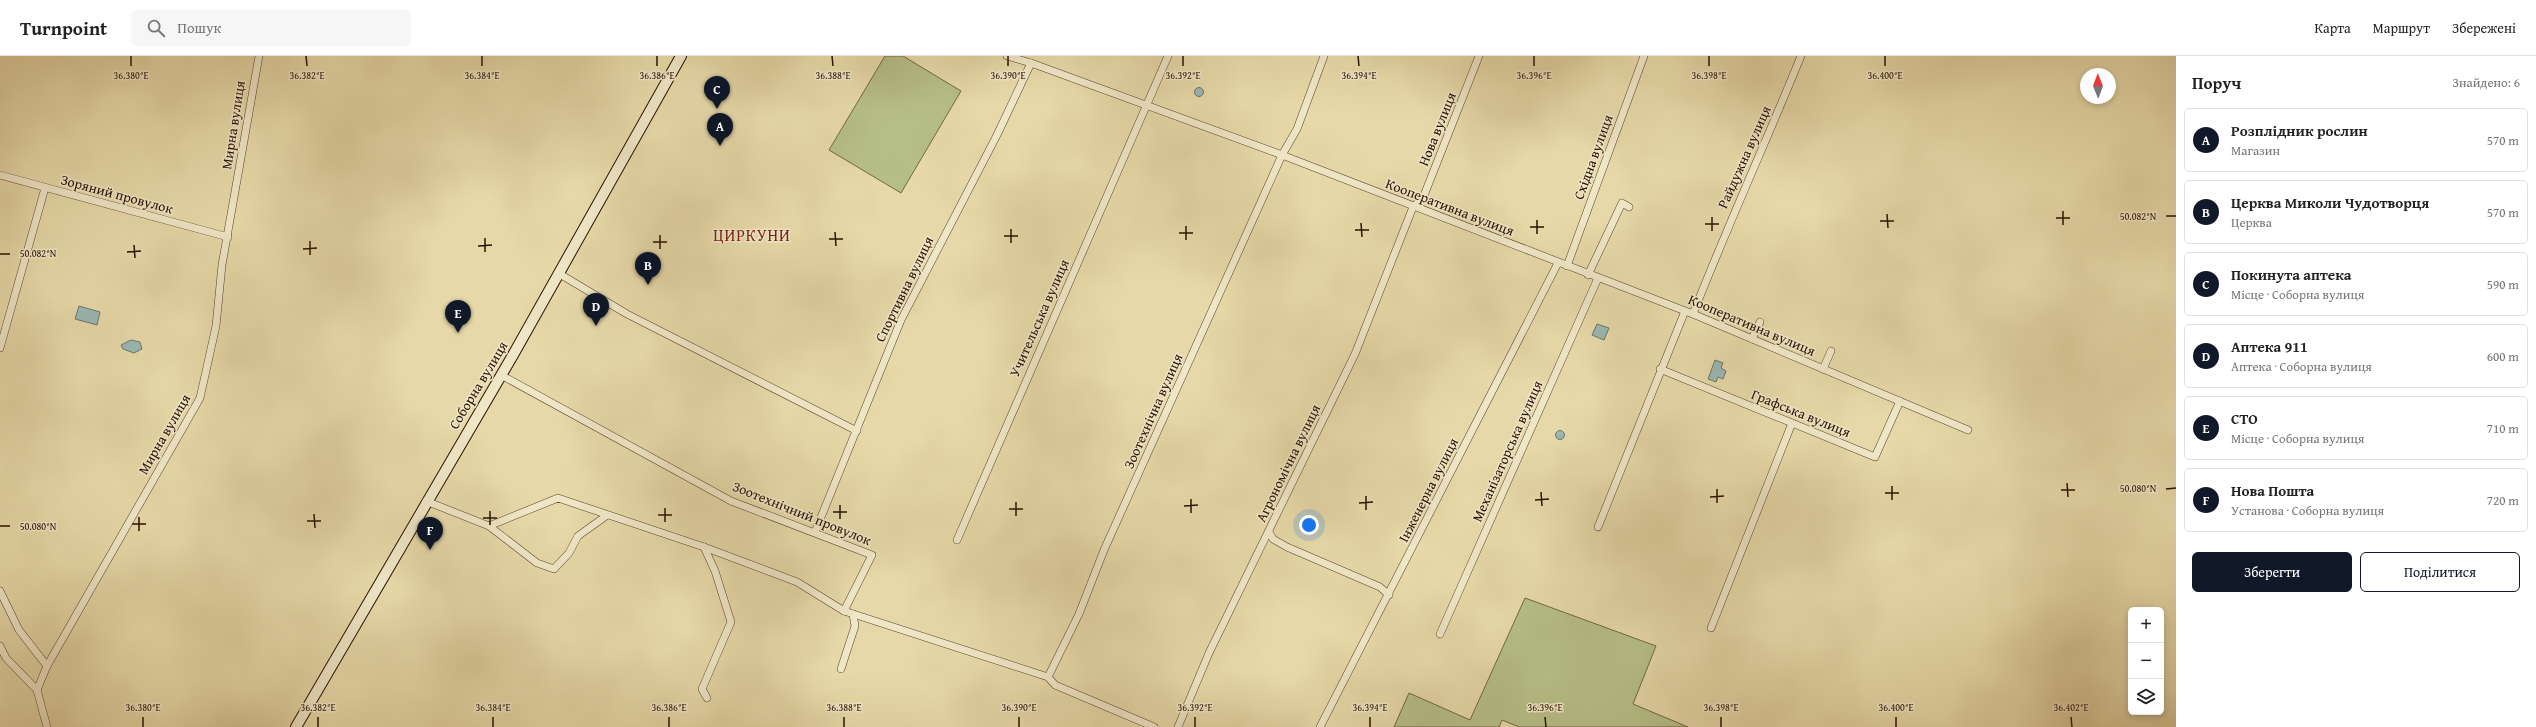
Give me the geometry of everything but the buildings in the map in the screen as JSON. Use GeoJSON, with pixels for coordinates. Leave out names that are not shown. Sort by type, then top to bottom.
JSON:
{"type":"FeatureCollection","features":[{"type":"Feature","properties":{"kind":"street","name":"Мирна вулиця"},"geometry":{"type":"LineString","coordinates":[[37,690],[47,666],[200,398],[216,326],[228,237],[258,56]]}},
{"type":"Feature","properties":{"kind":"street","name":"Соборна вулиця"},"geometry":{"type":"LineString","coordinates":[[296,727],[345,647],[426,501],[501,375],[681,56]]}},
{"type":"Feature","properties":{"kind":"street","name":"Кооперативна вулиця"},"geometry":{"type":"LineString","coordinates":[[1007,56],[1031,62],[1145,106],[1282,155],[1588,275],[1693,314],[1900,400],[1968,430]]}},
{"type":"Feature","properties":{"kind":"street","name":"Учительська вулиця"},"geometry":{"type":"LineString","coordinates":[[958,540],[1168,56]]}},
{"type":"Feature","properties":{"kind":"street","name":"Зоотехнічна вулиця"},"geometry":{"type":"LineString","coordinates":[[1048,677],[1079,614],[1104,550],[1282,155],[1297,129],[1324,56]]}},
{"type":"Feature","properties":{"kind":"street","name":"Нова вулиця"},"geometry":{"type":"LineString","coordinates":[[1413,207],[1423,198],[1479,56]]}},
{"type":"Feature","properties":{"kind":"street","name":"Східна вулиця"},"geometry":{"type":"LineString","coordinates":[[1567,266],[1644,56]]}},
{"type":"Feature","properties":{"kind":"street","name":"Райдужна вулиця"},"geometry":{"type":"LineString","coordinates":[[1693,314],[1719,246],[1801,56]]}},
{"type":"Feature","properties":{"kind":"street","name":"Спортивна вулиця"},"geometry":{"type":"LineString","coordinates":[[814,532],[857,431],[901,320],[996,135],[1031,62]]}},
{"type":"Feature","properties":{"kind":"street","name":"Зоряний провулок"},"geometry":{"type":"LineString","coordinates":[[0,175],[228,237]]}},
{"type":"Feature","properties":{"kind":"street"},"geometry":{"type":"LineString","coordinates":[[0,348],[44,188]]}},
{"type":"Feature","properties":{"kind":"street"},"geometry":{"type":"LineString","coordinates":[[1588,275],[1622,203],[1628,207]]}},
{"type":"Feature","properties":{"kind":"street","name":"Агрономічна вулиця"},"geometry":{"type":"LineString","coordinates":[[1178,727],[1209,653],[1355,354],[1413,207]]}},
{"type":"Feature","properties":{"kind":"street","name":"Інженерна вулиця"},"geometry":{"type":"LineString","coordinates":[[1320,727],[1390,595],[1558,263]]}},
{"type":"Feature","properties":{"kind":"street"},"geometry":{"type":"LineString","coordinates":[[558,273],[627,314],[857,431]]}},
{"type":"Feature","properties":{"kind":"street","name":"Механізаторська вулиця"},"geometry":{"type":"LineString","coordinates":[[1440,634],[1598,278]]}},
{"type":"Feature","properties":{"kind":"street"},"geometry":{"type":"LineString","coordinates":[[1598,527],[1660,369],[1685,311]]}},
{"type":"Feature","properties":{"kind":"street"},"geometry":{"type":"LineString","coordinates":[[1752,339],[1760,322]]}},
{"type":"Feature","properties":{"kind":"street"},"geometry":{"type":"LineString","coordinates":[[1823,369],[1831,351]]}},
{"type":"Feature","properties":{"kind":"street","name":"Графська вулиця"},"geometry":{"type":"LineString","coordinates":[[1660,369],[1875,457],[1900,400]]}},
{"type":"Feature","properties":{"kind":"street","name":"Зоотехнічний провулок"},"geometry":{"type":"LineString","coordinates":[[501,375],[731,501],[872,555],[844,611]]}},
{"type":"Feature","properties":{"kind":"street"},"geometry":{"type":"LineString","coordinates":[[1711,628],[1792,423]]}},
{"type":"Feature","properties":{"kind":"street"},"geometry":{"type":"LineString","coordinates":[[489,526],[558,498],[606,516],[704,547],[796,582],[844,611],[1048,677],[1055,685],[1154,727]]}},
{"type":"Feature","properties":{"kind":"street"},"geometry":{"type":"LineString","coordinates":[[426,501],[489,526],[537,563],[554,569],[569,553],[578,536],[606,516]]}},
{"type":"Feature","properties":{"kind":"street"},"geometry":{"type":"LineString","coordinates":[[1269,532],[1273,539],[1287,547],[1380,587],[1390,595]]}},
{"type":"Feature","properties":{"kind":"street"},"geometry":{"type":"LineString","coordinates":[[704,547],[715,571],[731,622],[702,689],[707,698]]}},
{"type":"Feature","properties":{"kind":"street"},"geometry":{"type":"LineString","coordinates":[[0,590],[19,630],[47,666]]}},
{"type":"Feature","properties":{"kind":"street"},"geometry":{"type":"LineString","coordinates":[[841,669],[855,626],[853,614]]}},
{"type":"Feature","properties":{"kind":"street"},"geometry":{"type":"LineString","coordinates":[[0,646],[6,658],[37,690],[47,727]]}},
{"type":"Feature","properties":{"kind":"green space"},"geometry":{"type":"Polygon","coordinates":[[[885,56],[903,56],[961,91],[901,193],[829,150],[885,56]]]}},
{"type":"Feature","properties":{"kind":"green space"},"geometry":{"type":"Polygon","coordinates":[[[1525,598],[1656,646],[1633,704],[1688,727],[1519,727],[1502,720],[1499,727],[1394,727],[1409,693],[1470,720],[1525,598]]]}},
{"type":"Feature","properties":{"kind":"water"},"geometry":{"type":"Polygon","coordinates":[[[1199,87],[1204,92],[1199,97],[1194,92],[1199,87]]]}},
{"type":"Feature","properties":{"kind":"water"},"geometry":{"type":"Polygon","coordinates":[[[79,306],[100,312],[97,325],[75,319],[79,306]]]}},
{"type":"Feature","properties":{"kind":"water"},"geometry":{"type":"Polygon","coordinates":[[[1597,324],[1609,328],[1604,340],[1592,335],[1597,324]]]}},
{"type":"Feature","properties":{"kind":"water"},"geometry":{"type":"Polygon","coordinates":[[[131,340],[140,342],[142,349],[134,353],[123,349],[121,345],[131,340]]]}},
{"type":"Feature","properties":{"kind":"water"},"geometry":{"type":"Polygon","coordinates":[[[1715,360],[1723,363],[1721,368],[1726,371],[1723,379],[1718,377],[1716,382],[1708,379],[1715,360]]]}},
{"type":"Feature","properties":{"kind":"water"},"geometry":{"type":"Polygon","coordinates":[[[1558,431],[1562,431],[1564,435],[1562,439],[1558,439],[1556,437],[1556,433],[1558,431]]]}},
{"type":"Feature","properties":{"kind":"place","name":"Покинута аптека"},"geometry":{"type":"Point","coordinates":[717,109]}},
{"type":"Feature","properties":{"kind":"place","name":"Розплідник рослин"},"geometry":{"type":"Point","coordinates":[720,146]}},
{"type":"Feature","properties":{"kind":"place","name":"Церква Миколи Чудотворця"},"geometry":{"type":"Point","coordinates":[648,285]}},
{"type":"Feature","properties":{"kind":"place","name":"Аптека 911"},"geometry":{"type":"Point","coordinates":[596,326]}},
{"type":"Feature","properties":{"kind":"place","name":"СТО"},"geometry":{"type":"Point","coordinates":[458,333]}},
{"type":"Feature","properties":{"kind":"place","name":"Нова Пошта"},"geometry":{"type":"Point","coordinates":[430,550]}},
{"type":"Feature","properties":{"kind":"district","name":"ЦИРКУНИ"},"geometry":{"type":"Point","coordinates":[752,235]}}]}
